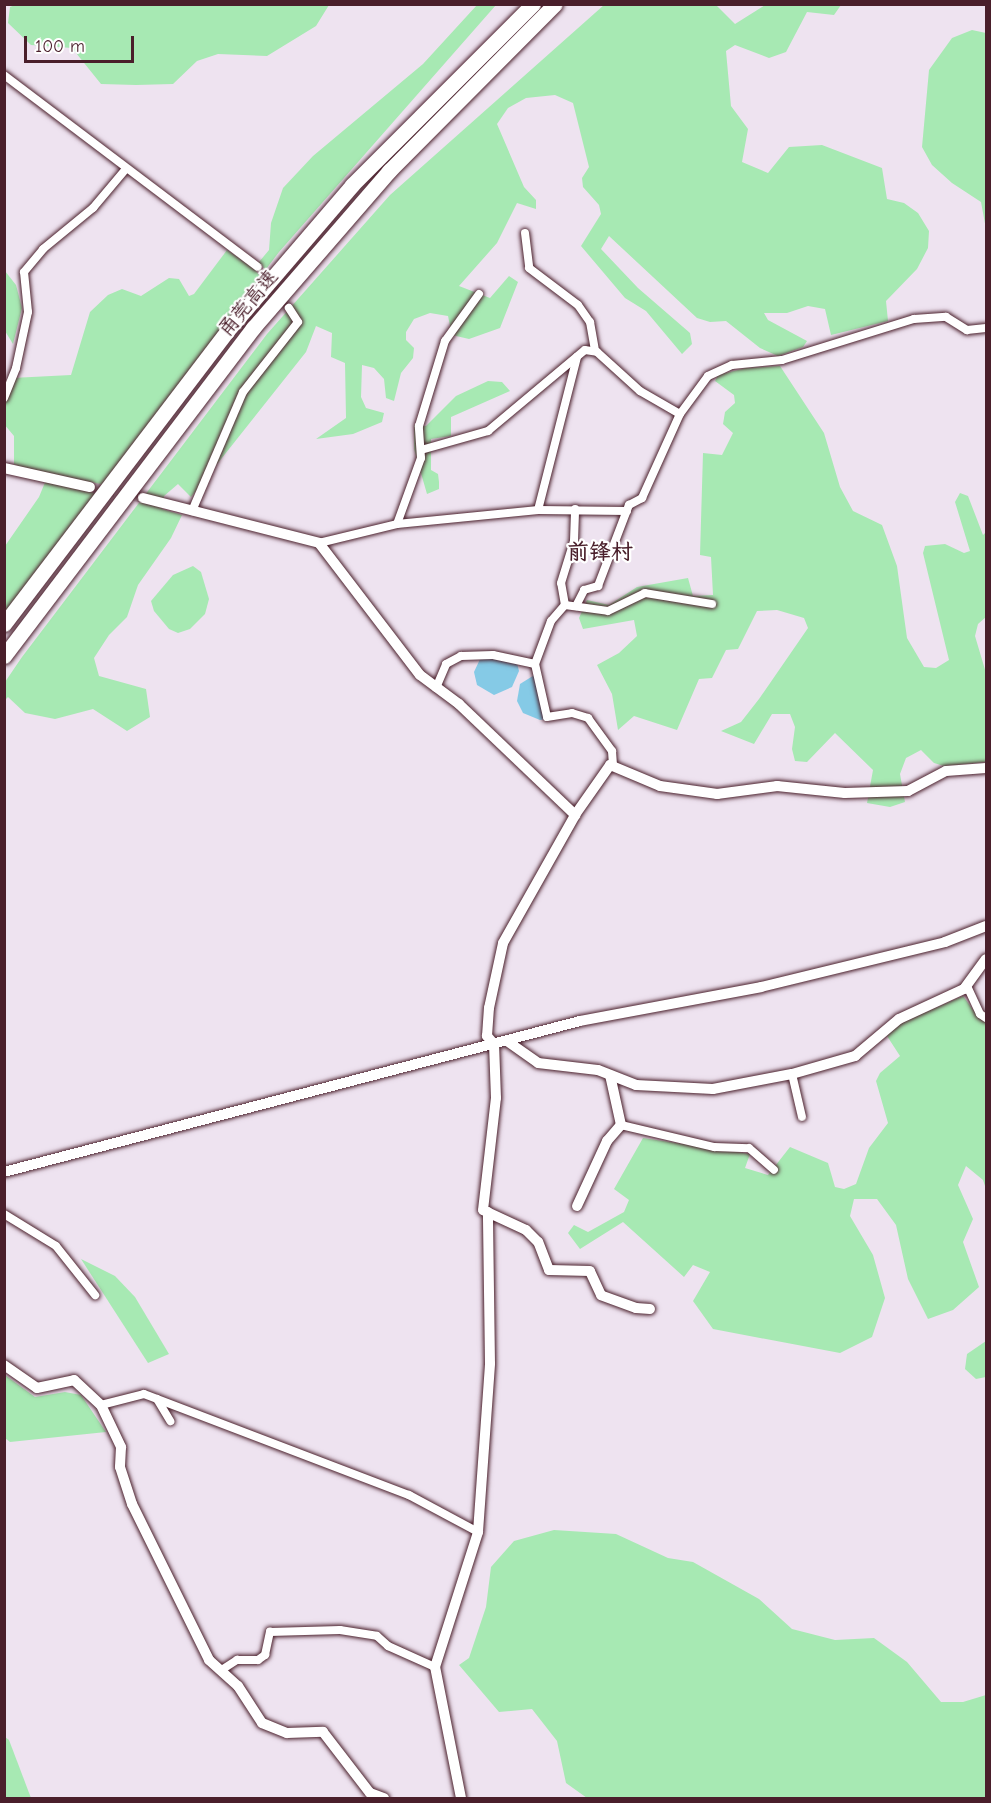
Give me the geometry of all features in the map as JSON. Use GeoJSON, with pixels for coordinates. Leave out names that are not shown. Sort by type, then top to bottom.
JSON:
{"type":"FeatureCollection","features":[{"type":"Feature","properties":{"kind":"highway","name":"甬莞高速"},"geometry":{"type":"LineString","coordinates":[[4,624],[235,323],[352,185],[533,4]]}},
{"type":"Feature","properties":{"kind":"highway","name":"甬莞高速"},"geometry":{"type":"LineString","coordinates":[[4,656],[253,328],[389,171],[555,4]]}},
{"type":"Feature","properties":{"kind":"street"},"geometry":{"type":"LineString","coordinates":[[4,75],[125,170],[258,267]]}},
{"type":"Feature","properties":{"kind":"street"},"geometry":{"type":"LineString","coordinates":[[4,398],[16,368],[28,312],[24,272],[43,249],[93,208],[125,170]]}},
{"type":"Feature","properties":{"kind":"street"},"geometry":{"type":"LineString","coordinates":[[525,233],[529,268],[578,305],[590,322],[595,351]]}},
{"type":"Feature","properties":{"kind":"street"},"geometry":{"type":"LineString","coordinates":[[398,524],[420,450],[419,426],[445,342],[479,294]]}},
{"type":"Feature","properties":{"kind":"street"},"geometry":{"type":"LineString","coordinates":[[192,510],[243,392],[298,322],[289,308]]}},
{"type":"Feature","properties":{"kind":"street"},"geometry":{"type":"LineString","coordinates":[[576,606],[585,590],[598,586],[627,511],[642,498],[659,466],[680,414],[708,376],[732,365],[782,360],[914,319],[946,317],[974,332],[987,328]]}},
{"type":"Feature","properties":{"kind":"street"},"geometry":{"type":"LineString","coordinates":[[420,450],[488,431],[585,350],[595,351],[640,391],[680,414]]}},
{"type":"Feature","properties":{"kind":"street"},"geometry":{"type":"LineString","coordinates":[[538,510],[577,355]]}},
{"type":"Feature","properties":{"kind":"street"},"geometry":{"type":"LineString","coordinates":[[4,468],[90,487]]}},
{"type":"Feature","properties":{"kind":"street"},"geometry":{"type":"LineString","coordinates":[[143,498],[319,543],[398,524],[538,510],[627,511]]}},
{"type":"Feature","properties":{"kind":"street"},"geometry":{"type":"LineString","coordinates":[[565,605],[561,583],[574,541],[575,509]]}},
{"type":"Feature","properties":{"kind":"street"},"geometry":{"type":"LineString","coordinates":[[319,543],[420,675],[459,704],[575,815]]}},
{"type":"Feature","properties":{"kind":"street"},"geometry":{"type":"LineString","coordinates":[[565,605],[608,611],[645,593],[712,604]]}},
{"type":"Feature","properties":{"kind":"street"},"geometry":{"type":"LineString","coordinates":[[565,605],[551,621],[535,664],[547,717],[572,713],[588,718],[612,751],[613,766]]}},
{"type":"Feature","properties":{"kind":"street"},"geometry":{"type":"LineString","coordinates":[[436,688],[446,664],[461,656],[493,655],[535,664]]}},
{"type":"Feature","properties":{"kind":"street"},"geometry":{"type":"LineString","coordinates":[[650,1310],[601,1295],[590,1271],[549,1270],[538,1242],[526,1230],[483,1210],[495,1109],[494,1044],[487,1036],[489,1008],[503,943],[575,815],[608,767],[613,766],[660,786],[717,794],[777,786],[845,793],[908,791],[946,771],[987,768]]}},
{"type":"Feature","properties":{"kind":"street"},"geometry":{"type":"LineString","coordinates":[[4,1172],[580,1021],[761,987],[945,942],[987,926]]}},
{"type":"Feature","properties":{"kind":"street"},"geometry":{"type":"LineString","coordinates":[[507,1041],[538,1063],[610,1075],[636,1085],[713,1089],[792,1074],[855,1056],[899,1018],[967,986],[987,959]]}},
{"type":"Feature","properties":{"kind":"street"},"geometry":{"type":"LineString","coordinates":[[967,986],[980,1014],[987,1018]]}},
{"type":"Feature","properties":{"kind":"street"},"geometry":{"type":"LineString","coordinates":[[792,1074],[802,1117]]}},
{"type":"Feature","properties":{"kind":"street"},"geometry":{"type":"LineString","coordinates":[[610,1075],[621,1125]]}},
{"type":"Feature","properties":{"kind":"street"},"geometry":{"type":"LineString","coordinates":[[621,1125],[714,1147],[749,1148],[774,1170]]}},
{"type":"Feature","properties":{"kind":"street"},"geometry":{"type":"LineString","coordinates":[[577,1206],[607,1141],[621,1125]]}},
{"type":"Feature","properties":{"kind":"street"},"geometry":{"type":"LineString","coordinates":[[461,1798],[435,1667],[478,1532],[490,1363],[488,1212]]}},
{"type":"Feature","properties":{"kind":"street"},"geometry":{"type":"LineString","coordinates":[[4,1214],[56,1246],[95,1295]]}},
{"type":"Feature","properties":{"kind":"street"},"geometry":{"type":"LineString","coordinates":[[4,1365],[37,1388],[74,1380],[101,1405],[121,1447],[120,1467],[132,1504],[209,1660],[223,1670],[262,1723],[287,1733],[323,1732],[370,1793],[384,1798]]}},
{"type":"Feature","properties":{"kind":"street"},"geometry":{"type":"LineString","coordinates":[[101,1405],[144,1394],[409,1495],[478,1532]]}},
{"type":"Feature","properties":{"kind":"street"},"geometry":{"type":"LineString","coordinates":[[157,1399],[170,1421]]}},
{"type":"Feature","properties":{"kind":"street"},"geometry":{"type":"LineString","coordinates":[[223,1670],[237,1660],[258,1660],[265,1655],[270,1632],[339,1630],[377,1636],[388,1646],[435,1667]]}},
{"type":"Feature","properties":{"kind":"green space"},"geometry":{"type":"Polygon","coordinates":[[[15,5],[329,5],[316,26],[267,56],[218,54],[197,61],[173,84],[136,85],[101,84],[72,48],[31,45],[8,23],[10,7],[15,5]]]}},
{"type":"Feature","properties":{"kind":"green space"},"geometry":{"type":"Polygon","coordinates":[[[477,5],[496,5],[279,252],[5,613],[5,546],[39,497],[46,480],[14,464],[14,436],[4,424],[5,397],[12,378],[71,375],[90,312],[108,295],[122,289],[141,296],[169,278],[179,279],[189,296],[194,294],[227,250],[254,268],[269,250],[271,223],[283,188],[313,156],[423,64],[477,5]]]}},
{"type":"Feature","properties":{"kind":"green space"},"geometry":{"type":"Polygon","coordinates":[[[604,5],[716,5],[735,24],[765,5],[841,5],[834,15],[807,12],[786,52],[769,58],[735,45],[726,51],[731,106],[748,129],[742,162],[768,173],[789,147],[822,145],[882,168],[887,199],[904,203],[918,213],[929,231],[928,248],[917,269],[886,301],[888,321],[831,335],[825,309],[808,306],[787,313],[764,313],[768,320],[807,341],[803,347],[778,356],[760,348],[726,321],[710,322],[697,318],[609,236],[601,249],[638,288],[690,333],[692,344],[682,354],[646,311],[625,298],[581,246],[601,214],[599,205],[583,187],[582,178],[589,167],[573,103],[555,95],[526,98],[508,108],[497,124],[524,187],[536,200],[536,209],[517,203],[497,243],[459,286],[490,298],[509,276],[518,282],[500,328],[469,339],[452,335],[448,316],[430,313],[414,319],[406,332],[406,340],[414,348],[413,358],[401,373],[394,401],[386,398],[384,379],[374,368],[362,365],[361,397],[366,408],[384,413],[382,422],[353,434],[316,439],[346,418],[345,363],[331,357],[332,333],[316,326],[306,352],[191,497],[178,484],[164,496],[162,509],[182,515],[171,538],[138,585],[127,617],[109,635],[94,658],[99,676],[146,689],[150,717],[127,731],[93,709],[55,719],[25,713],[8,697],[5,700],[5,682],[22,657],[267,334],[390,195],[604,5]]]}},
{"type":"Feature","properties":{"kind":"green space"},"geometry":{"type":"Polygon","coordinates":[[[972,30],[986,33],[986,229],[981,202],[952,183],[932,165],[922,147],[929,70],[952,38],[972,30]]]}},
{"type":"Feature","properties":{"kind":"green space"},"geometry":{"type":"Polygon","coordinates":[[[5,271],[16,285],[22,308],[13,344],[5,331],[5,271]]]}},
{"type":"Feature","properties":{"kind":"green space"},"geometry":{"type":"Polygon","coordinates":[[[780,366],[824,433],[840,487],[853,511],[882,525],[897,566],[907,638],[924,667],[936,668],[949,660],[923,553],[925,546],[945,544],[964,553],[970,551],[955,502],[960,493],[968,496],[983,535],[986,532],[986,617],[978,624],[975,636],[986,673],[986,762],[944,766],[934,763],[921,750],[906,758],[900,774],[905,802],[890,807],[867,803],[873,770],[835,733],[807,762],[795,761],[792,749],[795,727],[790,714],[772,714],[754,744],[721,731],[741,722],[759,699],[808,628],[804,618],[777,610],[757,611],[738,649],[726,650],[712,678],[699,679],[677,730],[634,716],[618,730],[612,694],[597,665],[619,653],[637,636],[634,620],[583,629],[579,618],[587,600],[609,605],[637,587],[688,578],[693,596],[713,595],[711,557],[700,555],[703,453],[722,455],[733,433],[723,424],[725,412],[735,403],[734,395],[715,381],[718,375],[746,368],[780,366]]]}},
{"type":"Feature","properties":{"kind":"green space"},"geometry":{"type":"Polygon","coordinates":[[[488,381],[502,382],[510,391],[451,417],[451,436],[431,439],[431,470],[438,474],[439,489],[427,494],[414,449],[414,425],[426,426],[456,396],[488,381]]]}},
{"type":"Feature","properties":{"kind":"green space"},"geometry":{"type":"Polygon","coordinates":[[[193,566],[201,572],[209,599],[205,614],[190,629],[178,633],[169,629],[154,611],[151,601],[173,575],[193,566]]]}},
{"type":"Feature","properties":{"kind":"green space"},"geometry":{"type":"Polygon","coordinates":[[[963,996],[974,1011],[986,1013],[986,1189],[983,1180],[966,1166],[958,1185],[973,1219],[963,1242],[979,1287],[953,1310],[928,1319],[908,1279],[896,1225],[877,1199],[854,1199],[850,1216],[873,1255],[885,1298],[872,1337],[840,1353],[713,1329],[693,1301],[710,1272],[693,1265],[684,1277],[623,1222],[580,1249],[568,1233],[574,1225],[588,1232],[624,1212],[629,1200],[614,1189],[643,1138],[750,1154],[745,1168],[768,1175],[790,1147],[828,1163],[835,1187],[844,1189],[856,1184],[869,1148],[888,1123],[876,1081],[880,1073],[900,1056],[887,1036],[896,1025],[963,996]]]}},
{"type":"Feature","properties":{"kind":"green space"},"geometry":{"type":"Polygon","coordinates":[[[81,1259],[115,1276],[135,1297],[169,1354],[148,1363],[81,1259]]]}},
{"type":"Feature","properties":{"kind":"green space"},"geometry":{"type":"Polygon","coordinates":[[[986,1341],[986,1377],[976,1379],[965,1369],[967,1354],[986,1341]]]}},
{"type":"Feature","properties":{"kind":"green space"},"geometry":{"type":"Polygon","coordinates":[[[5,1375],[35,1397],[65,1392],[81,1395],[106,1432],[10,1442],[5,1438],[5,1375]]]}},
{"type":"Feature","properties":{"kind":"green space"},"geometry":{"type":"Polygon","coordinates":[[[554,1530],[616,1534],[668,1558],[693,1562],[759,1599],[792,1629],[835,1640],[874,1638],[907,1662],[941,1702],[963,1702],[986,1695],[986,1798],[587,1798],[566,1783],[557,1741],[532,1709],[499,1712],[459,1665],[469,1658],[486,1607],[491,1567],[514,1541],[554,1530]]]}},
{"type":"Feature","properties":{"kind":"green space"},"geometry":{"type":"Polygon","coordinates":[[[5,1737],[9,1740],[31,1798],[5,1798],[5,1737]]]}},
{"type":"Feature","properties":{"kind":"water"},"geometry":{"type":"Polygon","coordinates":[[[481,657],[517,663],[519,671],[512,687],[494,695],[477,685],[474,672],[481,657]]]}},
{"type":"Feature","properties":{"kind":"water"},"geometry":{"type":"Polygon","coordinates":[[[536,674],[546,719],[540,720],[523,713],[517,701],[520,684],[536,674]]]}},
{"type":"Feature","properties":{"kind":"tunnel"},"geometry":{"type":"LineString","coordinates":[[258,267],[289,308]]}},
{"type":"Feature","properties":{"kind":"tunnel"},"geometry":{"type":"LineString","coordinates":[[90,487],[143,498]]}},
{"type":"Feature","properties":{"kind":"district","name":"前锋村"},"geometry":{"type":"Point","coordinates":[600,553]}}]}
